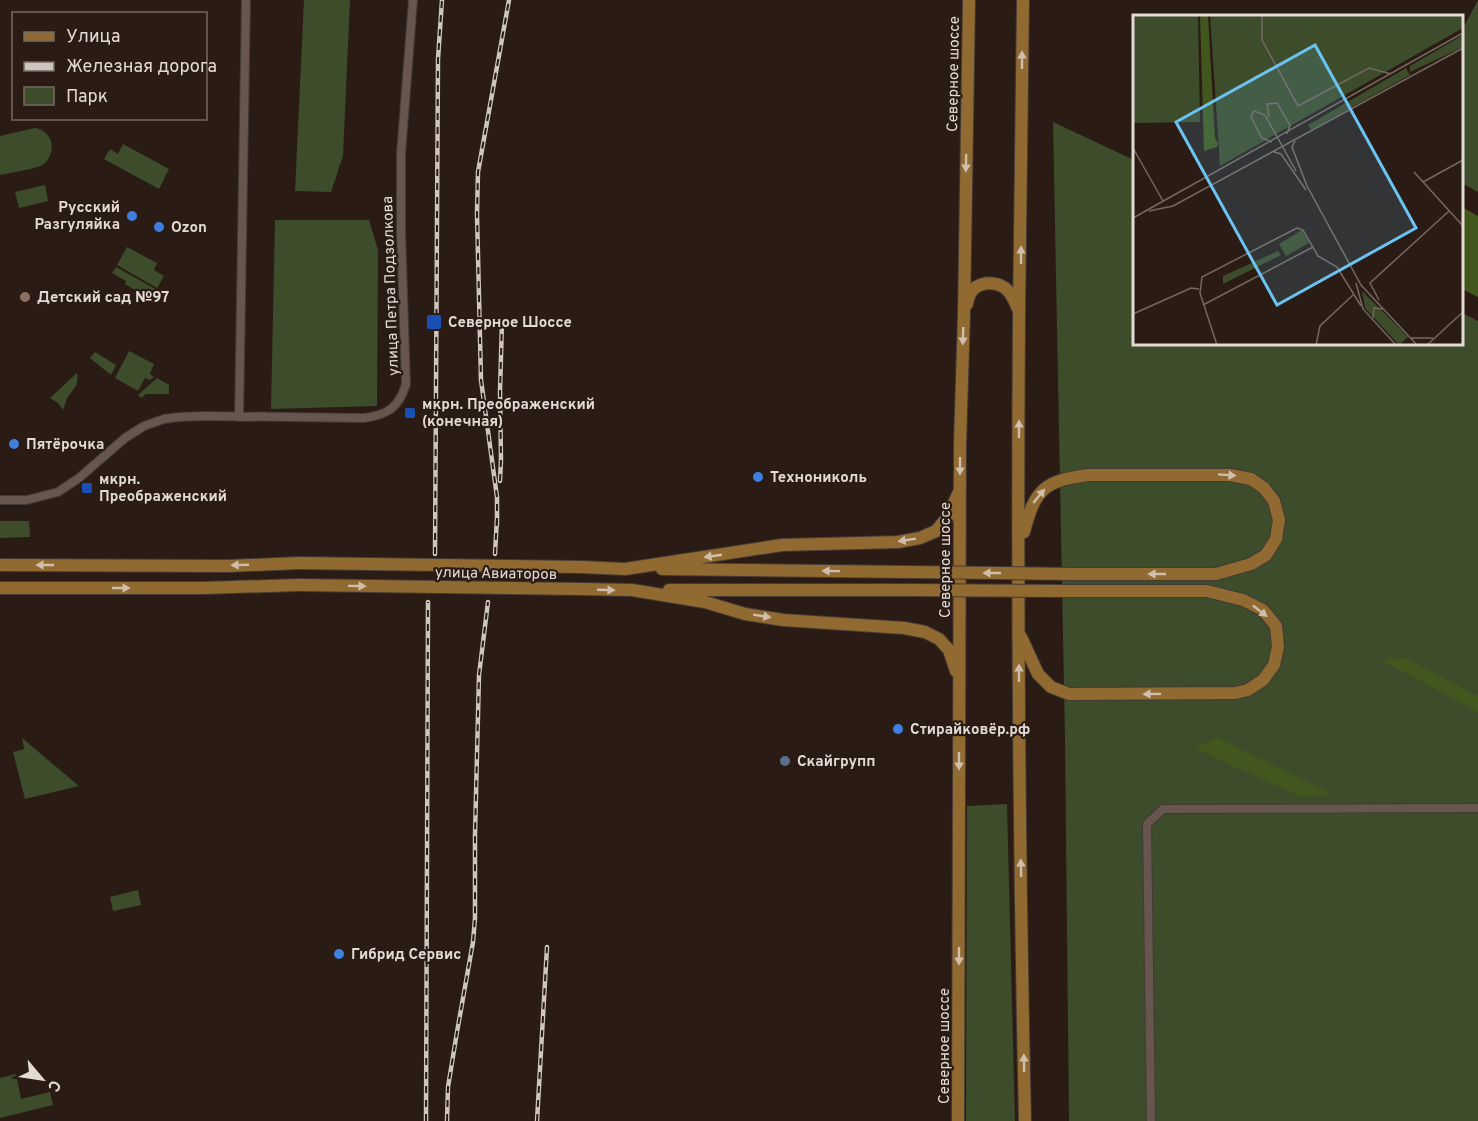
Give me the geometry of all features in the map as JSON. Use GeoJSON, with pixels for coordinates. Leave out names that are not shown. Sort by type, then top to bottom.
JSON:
{"type":"FeatureCollection","features":[{"type":"Feature","properties":{"kind":"main road","name":"Северное шоссе"},"geometry":{"type":"LineString","coordinates":[[958,1121],[960,489],[969,0]]}},
{"type":"Feature","properties":{"kind":"main road"},"geometry":{"type":"LineString","coordinates":[[1023,0],[1019,313],[1019,633],[1025,1121]]}},
{"type":"Feature","properties":{"kind":"main road"},"geometry":{"type":"LineString","coordinates":[[964,314],[969,294],[977,286],[985,283],[995,283],[1005,288],[1019,313]]}},
{"type":"Feature","properties":{"kind":"main road"},"geometry":{"type":"LineString","coordinates":[[625,569],[1216,574],[1251,564],[1266,555],[1276,538],[1279,520],[1274,501],[1264,488],[1251,479],[1230,475],[1070,477],[1051,483],[1039,493],[1031,506],[1019,550]]}},
{"type":"Feature","properties":{"kind":"main road","name":"улица Авиаторов"},"geometry":{"type":"LineString","coordinates":[[0,565],[228,566],[299,563],[625,569],[782,545],[898,542],[920,538],[936,531],[947,518],[960,489]]}},
{"type":"Feature","properties":{"kind":"main road","name":"улица Авиаторов"},"geometry":{"type":"LineString","coordinates":[[0,588],[203,588],[298,585],[632,590],[705,602],[746,614],[783,620],[904,628],[925,632],[939,639],[949,650],[959,681]]}},
{"type":"Feature","properties":{"kind":"main road"},"geometry":{"type":"LineString","coordinates":[[632,590],[1207,591],[1243,600],[1263,610],[1275,626],[1278,647],[1274,664],[1263,680],[1248,690],[1235,693],[1069,693],[1051,687],[1038,674],[1019,633]]}},
{"type":"Feature","properties":{"kind":"street"},"geometry":{"type":"LineString","coordinates":[[239,417],[246,0]]}},
{"type":"Feature","properties":{"kind":"street","name":"улица Петра Подзолкова"},"geometry":{"type":"LineString","coordinates":[[0,500],[27,500],[44,497],[67,487],[125,438],[144,426],[164,419],[179,417],[364,418],[375,417],[396,406],[403,396],[406,384],[400,231],[400,154],[413,0]]}},
{"type":"Feature","properties":{"kind":"street"},"geometry":{"type":"LineString","coordinates":[[1151,1121],[1147,824],[1163,809],[1478,808]]}},
{"type":"Feature","properties":{"kind":"green space"},"geometry":{"type":"Polygon","coordinates":[[[304,0],[350,0],[343,156],[331,192],[295,191],[304,0]]]}},
{"type":"Feature","properties":{"kind":"green space"},"geometry":{"type":"Polygon","coordinates":[[[1478,0],[1478,192],[1463,184],[1463,28],[1478,0]]]}},
{"type":"Feature","properties":{"kind":"green space"},"geometry":{"type":"Polygon","coordinates":[[[1053,122],[1133,160],[1133,345],[1463,345],[1463,314],[1478,321],[1478,1121],[1069,1121],[1065,738],[1053,122]]]}},
{"type":"Feature","properties":{"kind":"green space"},"geometry":{"type":"Polygon","coordinates":[[[35,128],[40,129],[50,139],[52,149],[48,160],[39,166],[0,175],[0,136],[35,128]]]}},
{"type":"Feature","properties":{"kind":"green space"},"geometry":{"type":"Polygon","coordinates":[[[123,144],[169,169],[159,189],[104,159],[110,149],[118,154],[123,144]]]}},
{"type":"Feature","properties":{"kind":"green space"},"geometry":{"type":"Polygon","coordinates":[[[45,185],[48,201],[19,208],[15,192],[45,185]]]}},
{"type":"Feature","properties":{"kind":"green space"},"geometry":{"type":"Polygon","coordinates":[[[1463,208],[1478,216],[1478,297],[1463,290],[1463,208]]]}},
{"type":"Feature","properties":{"kind":"green space"},"geometry":{"type":"Polygon","coordinates":[[[275,220],[369,220],[378,250],[377,406],[271,409],[275,220]]]}},
{"type":"Feature","properties":{"kind":"green space"},"geometry":{"type":"Polygon","coordinates":[[[127,247],[157,263],[154,270],[164,276],[157,288],[117,265],[127,247]]]}},
{"type":"Feature","properties":{"kind":"green space"},"geometry":{"type":"Polygon","coordinates":[[[116,267],[159,291],[153,301],[112,273],[116,267]]]}},
{"type":"Feature","properties":{"kind":"green space"},"geometry":{"type":"Polygon","coordinates":[[[129,351],[154,364],[150,374],[154,377],[150,380],[145,378],[138,391],[115,378],[129,351]]]}},
{"type":"Feature","properties":{"kind":"green space"},"geometry":{"type":"Polygon","coordinates":[[[95,352],[116,365],[111,375],[90,358],[95,352]]]}},
{"type":"Feature","properties":{"kind":"green space"},"geometry":{"type":"Polygon","coordinates":[[[77,373],[76,386],[63,410],[50,398],[77,373]]]}},
{"type":"Feature","properties":{"kind":"green space"},"geometry":{"type":"Polygon","coordinates":[[[157,378],[169,385],[169,394],[146,394],[141,398],[138,395],[157,378]]]}},
{"type":"Feature","properties":{"kind":"green space"},"geometry":{"type":"Polygon","coordinates":[[[0,521],[29,521],[30,537],[0,538],[0,521]]]}},
{"type":"Feature","properties":{"kind":"green space"},"geometry":{"type":"Polygon","coordinates":[[[1406,658],[1478,696],[1478,712],[1381,660],[1406,658]]]}},
{"type":"Feature","properties":{"kind":"green space"},"geometry":{"type":"Polygon","coordinates":[[[1216,737],[1334,795],[1302,797],[1195,749],[1216,737]]]}},
{"type":"Feature","properties":{"kind":"green space"},"geometry":{"type":"Polygon","coordinates":[[[22,738],[79,786],[25,799],[13,752],[24,749],[22,738]]]}},
{"type":"Feature","properties":{"kind":"green space"},"geometry":{"type":"Polygon","coordinates":[[[1007,804],[1015,1121],[966,1121],[967,806],[1007,804]]]}},
{"type":"Feature","properties":{"kind":"green space"},"geometry":{"type":"Polygon","coordinates":[[[138,890],[141,905],[113,911],[110,897],[138,890]]]}},
{"type":"Feature","properties":{"kind":"green space"},"geometry":{"type":"Polygon","coordinates":[[[16,1074],[21,1099],[50,1092],[53,1105],[0,1118],[0,1078],[16,1074]]]}},
{"type":"Feature","properties":{"kind":"railway"},"geometry":{"type":"LineString","coordinates":[[435,554],[438,59],[442,0]]}},
{"type":"Feature","properties":{"kind":"railway"},"geometry":{"type":"LineString","coordinates":[[497,525],[497,497],[481,380],[477,214],[478,172],[509,0]]}},
{"type":"Feature","properties":{"kind":"railway"},"geometry":{"type":"LineString","coordinates":[[500,481],[502,322]]}},
{"type":"Feature","properties":{"kind":"railway"},"geometry":{"type":"LineString","coordinates":[[495,554],[497,517]]}},
{"type":"Feature","properties":{"kind":"railway"},"geometry":{"type":"LineString","coordinates":[[426,1121],[428,602]]}},
{"type":"Feature","properties":{"kind":"railway"},"geometry":{"type":"LineString","coordinates":[[447,1121],[448,1087],[473,942],[475,918],[479,675],[488,602]]}},
{"type":"Feature","properties":{"kind":"railway"},"geometry":{"type":"LineString","coordinates":[[537,1121],[547,947]]}},
{"type":"Feature","properties":{"kind":"place","name":"Русский Разгуляйка"},"geometry":{"type":"Point","coordinates":[132,216]}},
{"type":"Feature","properties":{"kind":"place","name":"Ozon"},"geometry":{"type":"Point","coordinates":[159,227]}},
{"type":"Feature","properties":{"kind":"place","name":"Детский сад №97"},"geometry":{"type":"Point","coordinates":[25,297]}},
{"type":"Feature","properties":{"kind":"place","name":"Северное Шоссе"},"geometry":{"type":"Point","coordinates":[434,322]}},
{"type":"Feature","properties":{"kind":"place","name":"мкрн. Преображенский (конечная)"},"geometry":{"type":"Point","coordinates":[410,413]}},
{"type":"Feature","properties":{"kind":"place","name":"Пятёрочка"},"geometry":{"type":"Point","coordinates":[14,444]}},
{"type":"Feature","properties":{"kind":"place","name":"Технониколь"},"geometry":{"type":"Point","coordinates":[758,477]}},
{"type":"Feature","properties":{"kind":"place","name":"мкрн. Преображенский"},"geometry":{"type":"Point","coordinates":[87,488]}},
{"type":"Feature","properties":{"kind":"place","name":"Стирайковёр.рф"},"geometry":{"type":"Point","coordinates":[898,729]}},
{"type":"Feature","properties":{"kind":"place","name":"Скайгрупп"},"geometry":{"type":"Point","coordinates":[785,761]}},
{"type":"Feature","properties":{"kind":"place","name":"Гибрид Сервис"},"geometry":{"type":"Point","coordinates":[339,954]}}]}
